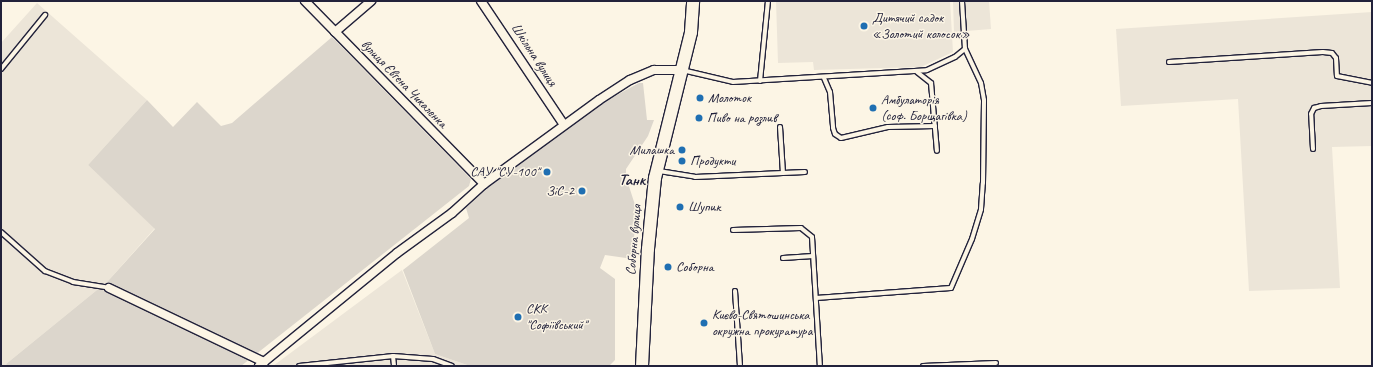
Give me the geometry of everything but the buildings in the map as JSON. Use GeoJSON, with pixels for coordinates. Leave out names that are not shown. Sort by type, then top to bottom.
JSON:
{"type":"FeatureCollection","features":[{"type":"Feature","properties":{"kind":"main road","name":"Соборна вулиця"},"geometry":{"type":"LineString","coordinates":[[642,366],[648,249],[657,170],[691,32],[693,1]]}},
{"type":"Feature","properties":{"kind":"street","name":"вулиця Євгена Чикаленка"},"geometry":{"type":"LineString","coordinates":[[305,1],[484,184]]}},
{"type":"Feature","properties":{"kind":"street"},"geometry":{"type":"LineString","coordinates":[[335,32],[371,1]]}},
{"type":"Feature","properties":{"kind":"street","name":"Шкільна вулиця"},"geometry":{"type":"LineString","coordinates":[[482,1],[564,125]]}},
{"type":"Feature","properties":{"kind":"street"},"geometry":{"type":"LineString","coordinates":[[109,288],[261,364],[397,253],[452,213],[484,184],[564,125],[642,74],[662,68],[682,70]]}},
{"type":"Feature","properties":{"kind":"lane"},"geometry":{"type":"LineString","coordinates":[[760,82],[768,1]]}},
{"type":"Feature","properties":{"kind":"lane"},"geometry":{"type":"LineString","coordinates":[[816,298],[951,288],[972,239],[981,209],[983,183],[984,100],[978,76],[965,49],[962,1]]}},
{"type":"Feature","properties":{"kind":"lane"},"geometry":{"type":"LineString","coordinates":[[1,69],[45,15]]}},
{"type":"Feature","properties":{"kind":"lane"},"geometry":{"type":"LineString","coordinates":[[682,70],[720,81],[760,82],[918,72],[955,57],[965,49]]}},
{"type":"Feature","properties":{"kind":"lane"},"geometry":{"type":"LineString","coordinates":[[1170,62],[1323,52],[1332,53],[1336,58],[1337,76],[1372,83]]}},
{"type":"Feature","properties":{"kind":"lane"},"geometry":{"type":"LineString","coordinates":[[918,72],[931,82],[937,151]]}},
{"type":"Feature","properties":{"kind":"lane"},"geometry":{"type":"LineString","coordinates":[[824,78],[830,92],[833,128],[835,134],[841,138],[888,127],[935,126]]}},
{"type":"Feature","properties":{"kind":"lane"},"geometry":{"type":"LineString","coordinates":[[1313,150],[1311,114],[1314,108],[1321,106],[1372,103]]}},
{"type":"Feature","properties":{"kind":"lane"},"geometry":{"type":"LineString","coordinates":[[780,127],[783,173]]}},
{"type":"Feature","properties":{"kind":"lane"},"geometry":{"type":"LineString","coordinates":[[657,170],[696,177],[805,172]]}},
{"type":"Feature","properties":{"kind":"lane"},"geometry":{"type":"LineString","coordinates":[[733,230],[801,228],[812,237],[820,366]]}},
{"type":"Feature","properties":{"kind":"lane"},"geometry":{"type":"LineString","coordinates":[[1,232],[45,271],[73,282],[109,288]]}},
{"type":"Feature","properties":{"kind":"lane"},"geometry":{"type":"LineString","coordinates":[[783,258],[813,256]]}},
{"type":"Feature","properties":{"kind":"lane"},"geometry":{"type":"LineString","coordinates":[[735,292],[740,366]]}},
{"type":"Feature","properties":{"kind":"lane"},"geometry":{"type":"LineString","coordinates":[[392,356],[394,366]]}},
{"type":"Feature","properties":{"kind":"lane"},"geometry":{"type":"LineString","coordinates":[[299,366],[392,356],[433,359],[452,366]]}},
{"type":"Feature","properties":{"kind":"lane"},"geometry":{"type":"LineString","coordinates":[[922,366],[996,363]]}},
{"type":"Feature","properties":{"kind":"shaded area","name":"Дитячий садок «Золотий колосок»"},"geometry":{"type":"Polygon","coordinates":[[[776,1],[950,1],[953,52],[921,67],[814,70],[813,62],[778,63],[776,1]]]}},
{"type":"Feature","properties":{"kind":"shaded area"},"geometry":{"type":"Polygon","coordinates":[[[953,1],[989,1],[991,29],[954,32],[953,1]]]}},
{"type":"Feature","properties":{"kind":"shaded area"},"geometry":{"type":"Polygon","coordinates":[[[37,3],[147,100],[88,165],[155,228],[108,281],[6,364],[7,366],[1,366],[1,43],[37,3]]]}},
{"type":"Feature","properties":{"kind":"shaded area"},"geometry":{"type":"Polygon","coordinates":[[[1372,12],[1372,146],[1332,147],[1340,288],[1249,291],[1238,99],[1121,106],[1116,29],[1372,12]]]}},
{"type":"Feature","properties":{"kind":"shaded area"},"geometry":{"type":"Polygon","coordinates":[[[332,37],[471,179],[469,186],[241,366],[7,366],[6,364],[108,281],[155,229],[88,165],[147,100],[173,127],[197,102],[221,126],[232,123],[332,37]]]}},
{"type":"Feature","properties":{"kind":"shaded area"},"geometry":{"type":"Polygon","coordinates":[[[639,83],[643,83],[647,120],[654,120],[648,136],[626,169],[626,177],[636,208],[633,254],[626,258],[605,255],[600,268],[615,279],[615,360],[609,366],[470,366],[435,354],[403,270],[469,218],[466,208],[491,185],[604,102],[639,83]]]}},
{"type":"Feature","properties":{"kind":"shaded area"},"geometry":{"type":"Polygon","coordinates":[[[402,270],[435,354],[470,366],[273,366],[402,270]]]}},
{"type":"Feature","properties":{"kind":"place","name":"Дитячий садок «Золотий колосок»"},"geometry":{"type":"Point","coordinates":[864,26]}},
{"type":"Feature","properties":{"kind":"place","name":"Молоток"},"geometry":{"type":"Point","coordinates":[700,98]}},
{"type":"Feature","properties":{"kind":"place","name":"Амбулаторія (соф. Борщагівка)"},"geometry":{"type":"Point","coordinates":[873,108]}},
{"type":"Feature","properties":{"kind":"place","name":"Пиво на розлив"},"geometry":{"type":"Point","coordinates":[699,118]}},
{"type":"Feature","properties":{"kind":"place","name":"Милашка"},"geometry":{"type":"Point","coordinates":[682,150]}},
{"type":"Feature","properties":{"kind":"place","name":"Продукти"},"geometry":{"type":"Point","coordinates":[682,161]}},
{"type":"Feature","properties":{"kind":"place","name":"САУ \"СУ-100\""},"geometry":{"type":"Point","coordinates":[547,172]}},
{"type":"Feature","properties":{"kind":"place","name":"ЗіС-2"},"geometry":{"type":"Point","coordinates":[582,191]}},
{"type":"Feature","properties":{"kind":"place","name":"Шупик"},"geometry":{"type":"Point","coordinates":[680,207]}},
{"type":"Feature","properties":{"kind":"place","name":"Соборна"},"geometry":{"type":"Point","coordinates":[668,267]}},
{"type":"Feature","properties":{"kind":"place","name":"СКК \"Софіївський\""},"geometry":{"type":"Point","coordinates":[518,317]}},
{"type":"Feature","properties":{"kind":"place","name":"Києво-Святошинська окружна прокуратура"},"geometry":{"type":"Point","coordinates":[704,323]}},
{"type":"Feature","properties":{"kind":"district","name":"Танк"},"geometry":{"type":"Point","coordinates":[632,180]}}]}
